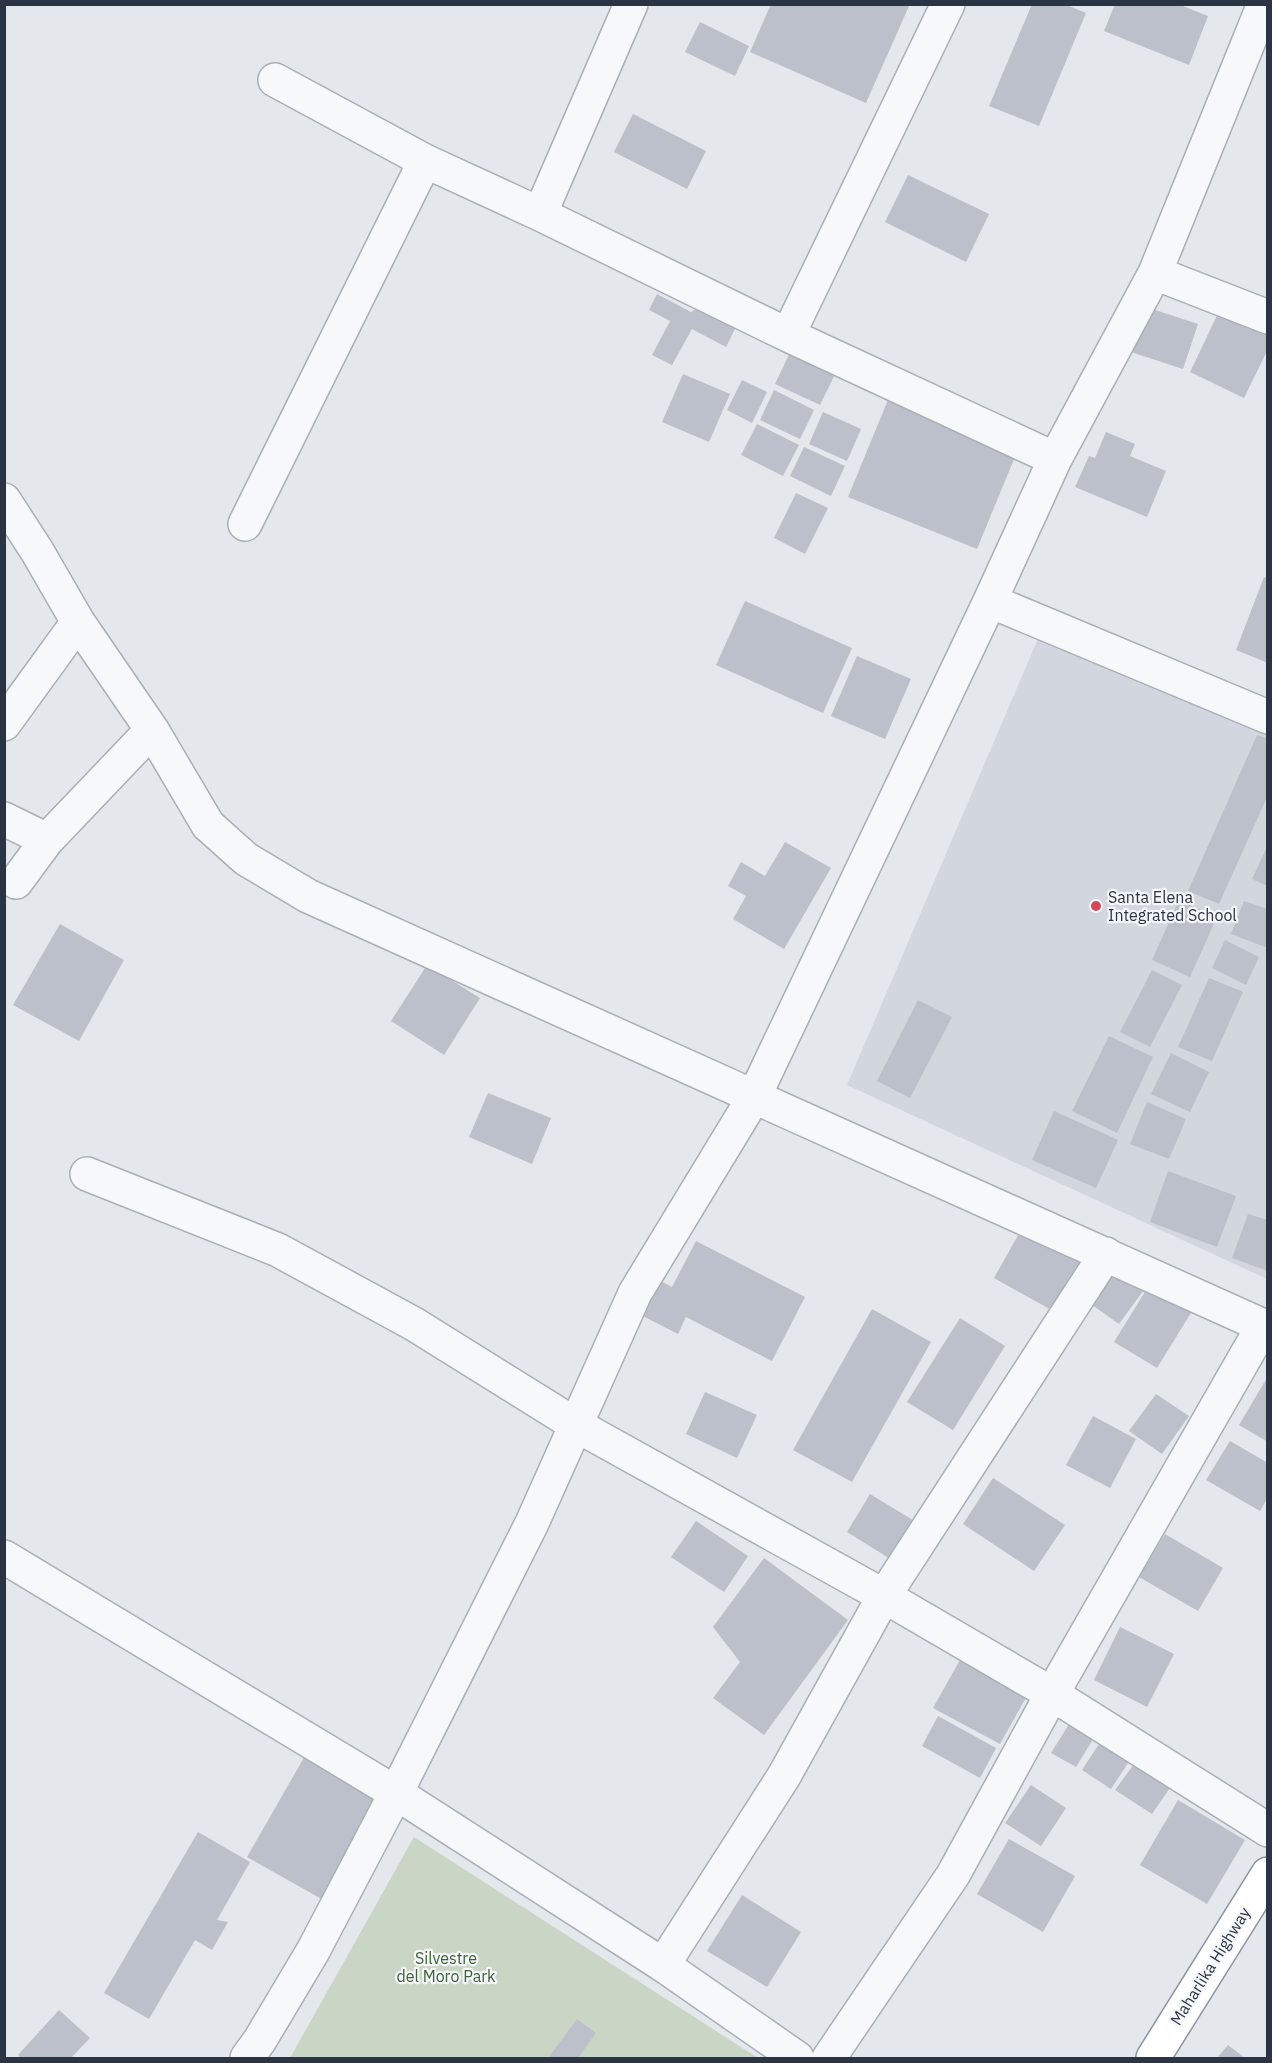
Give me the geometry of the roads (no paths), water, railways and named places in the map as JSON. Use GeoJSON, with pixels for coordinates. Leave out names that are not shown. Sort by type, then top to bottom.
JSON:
{"type":"FeatureCollection","features":[{"type":"Feature","properties":{"kind":"highway","name":"Maharlika Highway"},"geometry":{"type":"LineString","coordinates":[[1153,2058],[1268,1874]]}},
{"type":"Feature","properties":{"kind":"street"},"geometry":{"type":"LineString","coordinates":[[540,214],[631,4]]}},
{"type":"Feature","properties":{"kind":"street"},"geometry":{"type":"LineString","coordinates":[[788,335],[948,4]]}},
{"type":"Feature","properties":{"kind":"street"},"geometry":{"type":"LineString","coordinates":[[246,2058],[260,2040],[313,1951],[396,1793],[532,1523],[635,1293],[754,1097],[990,601],[1055,459],[1155,273],[1264,4]]}},
{"type":"Feature","properties":{"kind":"street"},"geometry":{"type":"LineString","coordinates":[[274,80],[425,161],[540,214],[788,335],[1055,459]]}},
{"type":"Feature","properties":{"kind":"street"},"geometry":{"type":"LineString","coordinates":[[245,524],[425,161]]}},
{"type":"Feature","properties":{"kind":"street"},"geometry":{"type":"LineString","coordinates":[[1155,273],[1268,317]]}},
{"type":"Feature","properties":{"kind":"street"},"geometry":{"type":"LineString","coordinates":[[4,500],[78,622],[152,730],[208,825],[246,860],[308,896],[1265,1327],[1052,1694],[953,1875],[829,2058]]}},
{"type":"Feature","properties":{"kind":"street"},"geometry":{"type":"LineString","coordinates":[[990,601],[1268,717]]}},
{"type":"Feature","properties":{"kind":"street"},"geometry":{"type":"LineString","coordinates":[[4,724],[78,622]]}},
{"type":"Feature","properties":{"kind":"street"},"geometry":{"type":"LineString","coordinates":[[16,882],[46,840],[152,730]]}},
{"type":"Feature","properties":{"kind":"street"},"geometry":{"type":"LineString","coordinates":[[4,819],[46,840]]}},
{"type":"Feature","properties":{"kind":"street"},"geometry":{"type":"LineString","coordinates":[[87,1174],[278,1250],[414,1324],[576,1425],[884,1596],[1052,1694],[1268,1830]]}},
{"type":"Feature","properties":{"kind":"street"},"geometry":{"type":"LineString","coordinates":[[663,1965],[784,1776],[884,1596],[1106,1254]]}},
{"type":"Feature","properties":{"kind":"street"},"geometry":{"type":"LineString","coordinates":[[4,1557],[396,1793],[663,1965],[797,2058]]}},
{"type":"Feature","properties":{"kind":"place","name":"Santa Elena Integrated School"},"geometry":{"type":"Point","coordinates":[1096,906]}},
{"type":"Feature","properties":{"kind":"park label","name":"Silvestre del Moro Park"},"geometry":{"type":"Point","coordinates":[446,1967]}}]}
